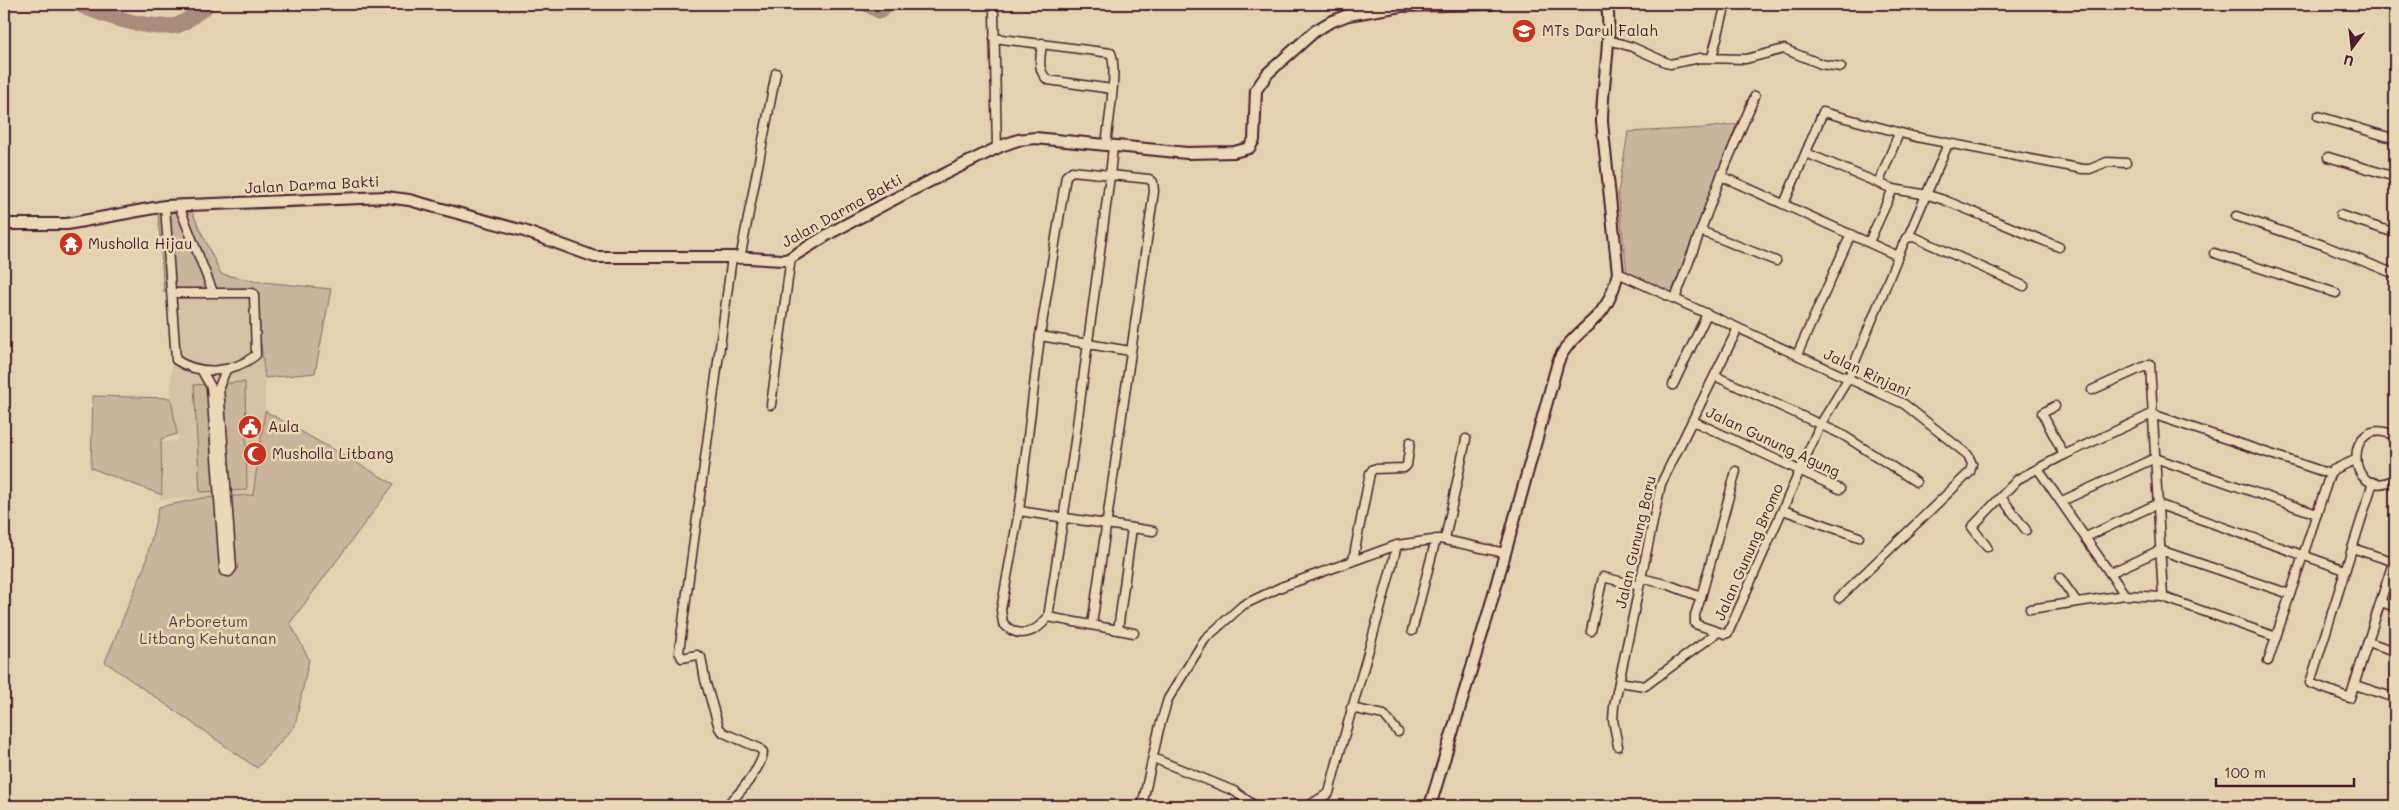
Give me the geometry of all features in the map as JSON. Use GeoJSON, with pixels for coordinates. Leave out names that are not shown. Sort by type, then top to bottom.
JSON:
{"type":"FeatureCollection","features":[{"type":"Feature","properties":{"kind":"street","name":"Jalan Darma Bakti"},"geometry":{"type":"LineString","coordinates":[[4,224],[67,224],[165,206],[386,197],[409,200],[524,231],[595,257],[736,258],[774,261],[791,258],[832,232],[900,196],[1009,143],[1026,139],[1202,154],[1234,152],[1249,148],[1254,140],[1256,90],[1268,73],[1315,31],[1330,22],[1348,15],[1401,6],[1491,4]]}},
{"type":"Feature","properties":{"kind":"street"},"geometry":{"type":"LineString","coordinates":[[1430,806],[1449,750],[1558,362],[1569,343],[1604,308],[1612,293],[1618,274],[1602,105],[1609,40],[1607,4]]}},
{"type":"Feature","properties":{"kind":"street"},"geometry":{"type":"LineString","coordinates":[[1712,57],[1726,4]]}},
{"type":"Feature","properties":{"kind":"street"},"geometry":{"type":"LineString","coordinates":[[994,13],[997,149]]}},
{"type":"Feature","properties":{"kind":"street"},"geometry":{"type":"LineString","coordinates":[[994,38],[1111,53],[1112,89],[1109,146],[1110,176],[1086,345],[1074,448],[1048,617],[1041,626],[1022,634],[1009,630],[1002,618],[1002,600],[1019,511],[1040,336],[1066,176],[1072,171],[1110,176],[1149,179],[1154,185],[1092,625]]}},
{"type":"Feature","properties":{"kind":"street"},"geometry":{"type":"LineString","coordinates":[[1609,40],[1639,50],[1664,63],[1712,57],[1746,59],[1784,49],[1821,64],[1841,67]]}},
{"type":"Feature","properties":{"kind":"street"},"geometry":{"type":"LineString","coordinates":[[1042,43],[1040,67],[1042,76],[1048,80],[1112,89]]}},
{"type":"Feature","properties":{"kind":"street"},"geometry":{"type":"LineString","coordinates":[[724,806],[735,798],[761,762],[763,752],[759,748],[724,733],[718,728],[701,657],[697,655],[682,658],[679,652],[736,258],[776,73]]}},
{"type":"Feature","properties":{"kind":"street"},"geometry":{"type":"LineString","coordinates":[[1675,299],[1721,176],[1756,96]]}},
{"type":"Feature","properties":{"kind":"street"},"geometry":{"type":"LineString","coordinates":[[1784,204],[1822,112],[1948,144],[2087,170],[2107,162],[2126,163]]}},
{"type":"Feature","properties":{"kind":"street"},"geometry":{"type":"LineString","coordinates":[[2318,116],[2395,139]]}},
{"type":"Feature","properties":{"kind":"street"},"geometry":{"type":"LineString","coordinates":[[1879,182],[1899,133]]}},
{"type":"Feature","properties":{"kind":"street","name":"Jalan Gunung Bromo"},"geometry":{"type":"LineString","coordinates":[[1701,597],[1695,615],[1695,624],[1725,634],[1730,632],[1820,425],[1848,379],[1898,256],[1928,195],[1948,144]]}},
{"type":"Feature","properties":{"kind":"street"},"geometry":{"type":"LineString","coordinates":[[1806,153],[1893,189],[1928,195],[2059,248]]}},
{"type":"Feature","properties":{"kind":"street"},"geometry":{"type":"LineString","coordinates":[[2328,156],[2395,178]]}},
{"type":"Feature","properties":{"kind":"street"},"geometry":{"type":"LineString","coordinates":[[1721,176],[1898,256]]}},
{"type":"Feature","properties":{"kind":"street"},"geometry":{"type":"LineString","coordinates":[[1869,242],[1893,189]]}},
{"type":"Feature","properties":{"kind":"street"},"geometry":{"type":"LineString","coordinates":[[165,206],[176,360],[202,371],[226,370],[256,355],[255,298],[251,292],[172,293]]}},
{"type":"Feature","properties":{"kind":"street"},"geometry":{"type":"LineString","coordinates":[[180,206],[214,292]]}},
{"type":"Feature","properties":{"kind":"street"},"geometry":{"type":"LineString","coordinates":[[2340,215],[2395,233]]}},
{"type":"Feature","properties":{"kind":"street"},"geometry":{"type":"LineString","coordinates":[[2236,216],[2323,245],[2395,274]]}},
{"type":"Feature","properties":{"kind":"street"},"geometry":{"type":"LineString","coordinates":[[1701,231],[1776,261]]}},
{"type":"Feature","properties":{"kind":"street"},"geometry":{"type":"LineString","coordinates":[[1797,355],[1851,234]]}},
{"type":"Feature","properties":{"kind":"street"},"geometry":{"type":"LineString","coordinates":[[1908,236],[2024,286]]}},
{"type":"Feature","properties":{"kind":"street"},"geometry":{"type":"LineString","coordinates":[[2214,253],[2336,293]]}},
{"type":"Feature","properties":{"kind":"street"},"geometry":{"type":"LineString","coordinates":[[771,405],[791,258]]}},
{"type":"Feature","properties":{"kind":"street","name":"Jalan Rinjani"},"geometry":{"type":"LineString","coordinates":[[1618,274],[1908,407],[1968,455],[1972,464],[1970,472],[1839,598]]}},
{"type":"Feature","properties":{"kind":"street"},"geometry":{"type":"LineString","coordinates":[[1673,385],[1707,314]]}},
{"type":"Feature","properties":{"kind":"street","name":"Jalan Gunung Baru"},"geometry":{"type":"LineString","coordinates":[[1618,746],[1613,713],[1661,484],[1738,328]]}},
{"type":"Feature","properties":{"kind":"street"},"geometry":{"type":"LineString","coordinates":[[1040,336],[1130,351]]}},
{"type":"Feature","properties":{"kind":"street"},"geometry":{"type":"LineString","coordinates":[[2092,390],[2150,364],[2163,597]]}},
{"type":"Feature","properties":{"kind":"street"},"geometry":{"type":"LineString","coordinates":[[215,387],[226,370]]}},
{"type":"Feature","properties":{"kind":"street"},"geometry":{"type":"LineString","coordinates":[[202,371],[215,387],[222,495],[224,571],[229,572],[232,568],[222,495]]}},
{"type":"Feature","properties":{"kind":"street"},"geometry":{"type":"LineString","coordinates":[[1714,376],[1843,435],[1916,482]]}},
{"type":"Feature","properties":{"kind":"street"},"geometry":{"type":"LineString","coordinates":[[2055,406],[2042,413],[2064,455]]}},
{"type":"Feature","properties":{"kind":"street"},"geometry":{"type":"LineString","coordinates":[[1987,547],[1972,527],[2018,479],[2064,455],[2152,414],[2330,474]]}},
{"type":"Feature","properties":{"kind":"street","name":"Jalan Gunung Agung"},"geometry":{"type":"LineString","coordinates":[[1693,421],[1840,489]]}},
{"type":"Feature","properties":{"kind":"street"},"geometry":{"type":"LineString","coordinates":[[2395,436],[2384,432],[2367,435],[2356,449],[2355,460],[2362,476],[2373,482],[2384,483],[2395,479]]}},
{"type":"Feature","properties":{"kind":"street"},"geometry":{"type":"LineString","coordinates":[[1445,539],[1466,439]]}},
{"type":"Feature","properties":{"kind":"street"},"geometry":{"type":"LineString","coordinates":[[1353,560],[1370,473],[1373,469],[1378,468],[1404,468],[1407,465],[1410,442]]}},
{"type":"Feature","properties":{"kind":"street"},"geometry":{"type":"LineString","coordinates":[[2062,501],[2155,458],[2317,514]]}},
{"type":"Feature","properties":{"kind":"street"},"geometry":{"type":"LineString","coordinates":[[2268,662],[2330,474],[2333,470],[2355,460]]}},
{"type":"Feature","properties":{"kind":"street"},"geometry":{"type":"LineString","coordinates":[[2038,469],[2062,501],[2125,595]]}},
{"type":"Feature","properties":{"kind":"street"},"geometry":{"type":"LineString","coordinates":[[1590,630],[1603,577],[1669,585],[1701,597],[1736,471]]}},
{"type":"Feature","properties":{"kind":"street"},"geometry":{"type":"LineString","coordinates":[[2352,548],[2395,560],[2350,698],[2310,684],[2345,570],[2352,548],[2373,482]]}},
{"type":"Feature","properties":{"kind":"street"},"geometry":{"type":"LineString","coordinates":[[2001,497],[2026,530]]}},
{"type":"Feature","properties":{"kind":"street"},"geometry":{"type":"LineString","coordinates":[[2086,537],[2157,504],[2345,570]]}},
{"type":"Feature","properties":{"kind":"street"},"geometry":{"type":"LineString","coordinates":[[1782,510],[1859,537]]}},
{"type":"Feature","properties":{"kind":"street"},"geometry":{"type":"LineString","coordinates":[[1019,511],[1153,531]]}},
{"type":"Feature","properties":{"kind":"street"},"geometry":{"type":"LineString","coordinates":[[1118,630],[1132,528]]}},
{"type":"Feature","properties":{"kind":"street"},"geometry":{"type":"LineString","coordinates":[[1412,630],[1436,539]]}},
{"type":"Feature","properties":{"kind":"street"},"geometry":{"type":"LineString","coordinates":[[1142,806],[1168,699],[1205,639],[1234,611],[1254,599],[1353,560],[1397,545],[1445,539],[1505,553]]}},
{"type":"Feature","properties":{"kind":"street"},"geometry":{"type":"LineString","coordinates":[[1308,806],[1328,793],[1397,545]]}},
{"type":"Feature","properties":{"kind":"street"},"geometry":{"type":"LineString","coordinates":[[2110,573],[2160,550],[2290,594]]}},
{"type":"Feature","properties":{"kind":"street"},"geometry":{"type":"LineString","coordinates":[[2060,578],[2077,602]]}},
{"type":"Feature","properties":{"kind":"street"},"geometry":{"type":"LineString","coordinates":[[2030,609],[2125,595],[2163,597],[2276,637]]}},
{"type":"Feature","properties":{"kind":"street"},"geometry":{"type":"LineString","coordinates":[[2381,602],[2395,607]]}},
{"type":"Feature","properties":{"kind":"street"},"geometry":{"type":"LineString","coordinates":[[1048,617],[1134,634]]}},
{"type":"Feature","properties":{"kind":"street"},"geometry":{"type":"LineString","coordinates":[[1619,682],[1645,686],[1718,632]]}},
{"type":"Feature","properties":{"kind":"street"},"geometry":{"type":"LineString","coordinates":[[2368,642],[2395,652]]}},
{"type":"Feature","properties":{"kind":"street"},"geometry":{"type":"LineString","coordinates":[[2355,685],[2395,698]]}},
{"type":"Feature","properties":{"kind":"street"},"geometry":{"type":"LineString","coordinates":[[1351,708],[1384,715],[1398,732]]}},
{"type":"Feature","properties":{"kind":"street"},"geometry":{"type":"LineString","coordinates":[[1153,758],[1234,791],[1242,803],[1255,806]]}},
{"type":"Feature","properties":{"kind":"shaded area"},"geometry":{"type":"Polygon","coordinates":[[[213,292],[255,298],[265,378],[265,411],[254,495],[159,499],[163,491],[159,443],[178,440],[171,398],[172,293],[213,292]]]}},
{"type":"Feature","properties":{"kind":"green space"},"geometry":{"type":"Polygon","coordinates":[[[1737,124],[1670,296],[1627,274],[1618,193],[1628,132],[1705,128],[1737,124]]]}},
{"type":"Feature","properties":{"kind":"green space"},"geometry":{"type":"Polygon","coordinates":[[[192,212],[221,274],[254,281],[331,289],[315,373],[265,378],[254,287],[254,294],[164,292],[158,213],[192,212]]]}},
{"type":"Feature","properties":{"kind":"green space"},"geometry":{"type":"Polygon","coordinates":[[[245,382],[247,490],[200,492],[194,385],[245,382]]]}},
{"type":"Feature","properties":{"kind":"green space"},"geometry":{"type":"Polygon","coordinates":[[[93,396],[171,398],[177,434],[161,439],[162,495],[91,468],[93,396]]]}},
{"type":"Feature","properties":{"kind":"green space","name":"Arboretum Litbang Kehutanan"},"geometry":{"type":"Polygon","coordinates":[[[265,411],[394,484],[290,623],[309,659],[295,726],[257,768],[105,662],[145,565],[159,507],[202,498],[253,495],[265,411]]]}},
{"type":"Feature","properties":{"kind":"waterway"},"geometry":{"type":"LineString","coordinates":[[79,4],[125,21],[151,26],[174,26],[204,8],[204,4]]}},
{"type":"Feature","properties":{"kind":"waterway"},"geometry":{"type":"LineString","coordinates":[[867,4],[880,11],[886,4]]}},
{"type":"Feature","properties":{"kind":"place","name":"MTs Darul Falah"},"geometry":{"type":"Point","coordinates":[1524,31]}},
{"type":"Feature","properties":{"kind":"place","name":"Musholla Hijau"},"geometry":{"type":"Point","coordinates":[71,244]}},
{"type":"Feature","properties":{"kind":"place","name":"Aula"},"geometry":{"type":"Point","coordinates":[250,427]}},
{"type":"Feature","properties":{"kind":"place","name":"Musholla Litbang"},"geometry":{"type":"Point","coordinates":[255,454]}}]}
